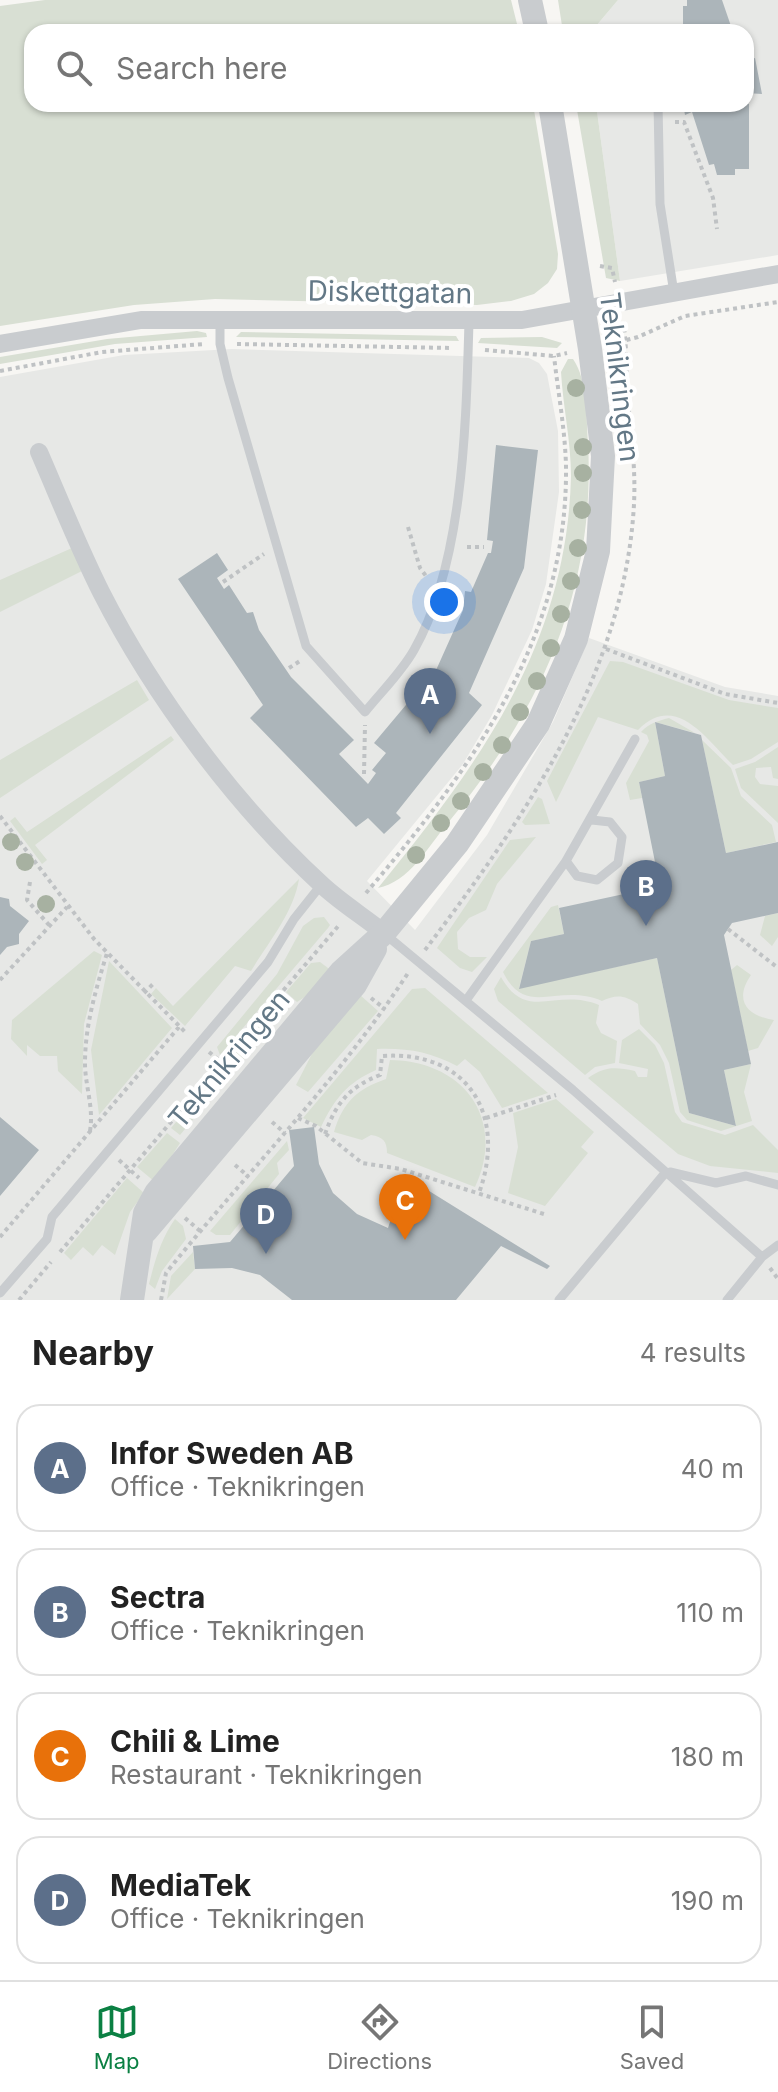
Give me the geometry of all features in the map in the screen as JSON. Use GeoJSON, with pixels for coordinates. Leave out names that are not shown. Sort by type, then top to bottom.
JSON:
{"type":"FeatureCollection","features":[{"type":"Feature","properties":{"kind":"street"},"geometry":{"type":"LineString","coordinates":[[530,0],[537,24]]}},
{"type":"Feature","properties":{"kind":"street"},"geometry":{"type":"LineString","coordinates":[[539,24],[540,0]]}},
{"type":"Feature","properties":{"kind":"street","name":"Teknikringen"},"geometry":{"type":"LineString","coordinates":[[132,1300],[145,1213],[156,1193],[341,972],[384,933],[457,844],[512,767],[549,702],[576,639],[598,551],[603,507],[602,441],[551,112]]}},
{"type":"Feature","properties":{"kind":"street","name":"Diskettgatan"},"geometry":{"type":"LineString","coordinates":[[0,344],[141,320],[522,320],[778,274]]}},
{"type":"Feature","properties":{"kind":"street"},"geometry":{"type":"LineString","coordinates":[[39,452],[101,591],[150,676],[204,753],[321,885],[384,933]]}},
{"type":"Feature","properties":{"kind":"lane"},"geometry":{"type":"LineString","coordinates":[[658,112],[660,204],[674,293]]}},
{"type":"Feature","properties":{"kind":"lane"},"geometry":{"type":"LineString","coordinates":[[220,318],[220,344],[306,646],[365,712],[415,649],[439,581],[462,472],[469,322]]}},
{"type":"Feature","properties":{"kind":"lane"},"geometry":{"type":"LineString","coordinates":[[467,999],[566,861],[592,820],[635,739]]}},
{"type":"Feature","properties":{"kind":"lane"},"geometry":{"type":"LineString","coordinates":[[566,861],[577,876],[597,880],[618,863],[622,837],[610,822],[592,820]]}},
{"type":"Feature","properties":{"kind":"lane"},"geometry":{"type":"LineString","coordinates":[[0,1293],[47,1239],[52,1217],[268,962],[294,919],[321,885]]}},
{"type":"Feature","properties":{"kind":"lane"},"geometry":{"type":"LineString","coordinates":[[384,933],[467,999],[762,1257]]}},
{"type":"Feature","properties":{"kind":"lane"},"geometry":{"type":"LineString","coordinates":[[666,1172],[716,1183],[746,1176],[778,1185]]}},
{"type":"Feature","properties":{"kind":"lane"},"geometry":{"type":"LineString","coordinates":[[559,1300],[666,1172]]}},
{"type":"Feature","properties":{"kind":"lane"},"geometry":{"type":"LineString","coordinates":[[727,1300],[762,1257],[778,1245]]}},
{"type":"Feature","properties":{"kind":"path"},"geometry":{"type":"LineString","coordinates":[[658,122],[684,122],[713,198],[717,229]]}},
{"type":"Feature","properties":{"kind":"path"},"geometry":{"type":"LineString","coordinates":[[0,371],[102,352],[220,344],[468,349],[554,356],[638,337],[685,316],[778,302]]}},
{"type":"Feature","properties":{"kind":"path"},"geometry":{"type":"LineString","coordinates":[[19,1300],[454,786],[499,713],[534,639],[555,568],[564,499],[564,432],[554,356]]}},
{"type":"Feature","properties":{"kind":"path"},"geometry":{"type":"LineString","coordinates":[[408,527],[424,575],[439,581]]}},
{"type":"Feature","properties":{"kind":"path"},"geometry":{"type":"LineString","coordinates":[[223,582],[276,546]]}},
{"type":"Feature","properties":{"kind":"path"},"geometry":{"type":"LineString","coordinates":[[606,649],[725,694],[778,703]]}},
{"type":"Feature","properties":{"kind":"path"},"geometry":{"type":"LineString","coordinates":[[364,774],[365,712]]}},
{"type":"Feature","properties":{"kind":"path"},"geometry":{"type":"LineString","coordinates":[[0,816],[67,907],[107,953],[179,1027],[235,1073]]}},
{"type":"Feature","properties":{"kind":"path"},"geometry":{"type":"LineString","coordinates":[[618,863],[655,882]]}},
{"type":"Feature","properties":{"kind":"path"},"geometry":{"type":"LineString","coordinates":[[30,882],[27,900],[49,925]]}},
{"type":"Feature","properties":{"kind":"path"},"geometry":{"type":"LineString","coordinates":[[0,980],[67,907]]}},
{"type":"Feature","properties":{"kind":"path"},"geometry":{"type":"LineString","coordinates":[[728,929],[778,968]]}},
{"type":"Feature","properties":{"kind":"path"},"geometry":{"type":"LineString","coordinates":[[90,1131],[92,1115],[85,1064],[86,1042],[107,953]]}},
{"type":"Feature","properties":{"kind":"path"},"geometry":{"type":"LineString","coordinates":[[144,993],[154,983]]}},
{"type":"Feature","properties":{"kind":"path"},"geometry":{"type":"LineString","coordinates":[[0,1237],[179,1027]]}},
{"type":"Feature","properties":{"kind":"path"},"geometry":{"type":"LineString","coordinates":[[325,1134],[340,1100],[357,1084],[380,1075],[382,1056],[426,1058],[447,1067],[463,1080],[478,1099],[486,1118],[490,1148],[479,1193]]}},
{"type":"Feature","properties":{"kind":"path"},"geometry":{"type":"LineString","coordinates":[[486,1118],[573,1090]]}},
{"type":"Feature","properties":{"kind":"path"},"geometry":{"type":"LineString","coordinates":[[298,1118],[325,1134],[362,1163],[401,1169],[547,1215]]}},
{"type":"Feature","properties":{"kind":"path"},"geometry":{"type":"LineString","coordinates":[[272,1122],[285,1133]]}},
{"type":"Feature","properties":{"kind":"path"},"geometry":{"type":"LineString","coordinates":[[235,1165],[248,1176]]}},
{"type":"Feature","properties":{"kind":"shaded area"},"geometry":{"type":"Polygon","coordinates":[[[45,0],[511,0],[517,24],[24,24],[24,112],[534,112],[558,254],[557,269],[548,283],[534,294],[511,301],[477,305],[215,299],[134,305],[0,326],[0,6],[45,0]]]}},
{"type":"Feature","properties":{"kind":"shaded area"},"geometry":{"type":"Polygon","coordinates":[[[558,0],[618,0],[598,24],[562,24],[558,0]]]}},
{"type":"Feature","properties":{"kind":"shaded area"},"geometry":{"type":"Polygon","coordinates":[[[618,0],[778,0],[778,255],[620,281],[597,112],[754,112],[754,24],[598,24],[618,0]]]}},
{"type":"Feature","properties":{"kind":"shaded area"},"geometry":{"type":"Polygon","coordinates":[[[577,112],[597,112],[620,281],[606,278],[577,112]]]}},
{"type":"Feature","properties":{"kind":"shaded area"},"geometry":{"type":"Polygon","coordinates":[[[197,331],[206,333],[207,337],[115,344],[0,364],[0,357],[107,339],[197,331]]]}},
{"type":"Feature","properties":{"kind":"shaded area"},"geometry":{"type":"Polygon","coordinates":[[[241,332],[456,336],[459,341],[236,337],[241,332]]]}},
{"type":"Feature","properties":{"kind":"shaded area"},"geometry":{"type":"Polygon","coordinates":[[[542,337],[562,343],[557,348],[478,343],[481,338],[542,337]]]}},
{"type":"Feature","properties":{"kind":"shaded area"},"geometry":{"type":"Polygon","coordinates":[[[232,349],[529,358],[539,363],[547,374],[558,431],[559,492],[546,584],[532,630],[492,715],[463,764],[367,881],[415,930],[487,835],[553,722],[589,638],[725,687],[778,696],[778,1300],[0,1300],[0,377],[124,355],[232,349]]]}},
{"type":"Feature","properties":{"kind":"shaded area"},"geometry":{"type":"Polygon","coordinates":[[[568,359],[573,359],[578,368],[584,388],[588,497],[582,549],[571,599],[555,647],[535,693],[480,781],[417,862],[399,879],[378,888],[451,795],[483,747],[535,647],[554,594],[566,537],[571,463],[561,372],[568,359]]]}},
{"type":"Feature","properties":{"kind":"shaded area"},"geometry":{"type":"Polygon","coordinates":[[[72,548],[82,571],[0,612],[0,580],[72,548]]]}},
{"type":"Feature","properties":{"kind":"shaded area"},"geometry":{"type":"Polygon","coordinates":[[[610,661],[623,662],[729,700],[778,708],[778,742],[751,759],[733,765],[701,732],[677,717],[652,719],[638,730],[598,717],[556,802],[547,781],[610,661]]]}},
{"type":"Feature","properties":{"kind":"shaded area"},"geometry":{"type":"Polygon","coordinates":[[[137,680],[149,700],[0,798],[0,760],[137,680]]]}},
{"type":"Feature","properties":{"kind":"shaded area"},"geometry":{"type":"Polygon","coordinates":[[[669,718],[695,733],[655,722],[669,718]]]}},
{"type":"Feature","properties":{"kind":"shaded area"},"geometry":{"type":"Polygon","coordinates":[[[655,722],[665,776],[639,782],[642,798],[630,800],[626,783],[649,741],[647,735],[641,732],[655,722]]]}},
{"type":"Feature","properties":{"kind":"shaded area"},"geometry":{"type":"Polygon","coordinates":[[[171,736],[174,740],[35,845],[47,860],[42,864],[10,821],[15,817],[27,832],[171,736]]]}},
{"type":"Feature","properties":{"kind":"shaded area"},"geometry":{"type":"Polygon","coordinates":[[[702,740],[731,768],[741,796],[772,825],[776,842],[726,853],[702,740]]]}},
{"type":"Feature","properties":{"kind":"shaded area"},"geometry":{"type":"Polygon","coordinates":[[[778,747],[778,779],[773,778],[771,767],[756,768],[755,777],[760,784],[778,786],[778,823],[741,788],[735,769],[755,762],[778,747]]]}},
{"type":"Feature","properties":{"kind":"shaded area"},"geometry":{"type":"Polygon","coordinates":[[[538,797],[542,799],[550,824],[525,825],[522,822],[538,797]]]}},
{"type":"Feature","properties":{"kind":"shaded area"},"geometry":{"type":"Polygon","coordinates":[[[536,837],[497,884],[486,910],[469,918],[457,932],[458,949],[470,957],[487,957],[472,972],[460,968],[437,948],[510,840],[536,837]]]}},
{"type":"Feature","properties":{"kind":"shaded area"},"geometry":{"type":"Polygon","coordinates":[[[299,879],[286,915],[251,971],[235,966],[185,1026],[151,994],[156,988],[173,1006],[299,879]]]}},
{"type":"Feature","properties":{"kind":"shaded area"},"geometry":{"type":"Polygon","coordinates":[[[558,905],[564,934],[531,941],[519,988],[657,958],[689,1113],[736,1126],[724,1070],[751,1064],[744,1092],[752,1121],[721,1131],[687,1120],[680,1112],[669,1063],[660,1045],[640,1024],[638,1004],[633,1001],[620,996],[602,1001],[571,995],[533,997],[522,994],[512,986],[503,972],[551,907],[558,905]]]}},
{"type":"Feature","properties":{"kind":"shaded area"},"geometry":{"type":"Polygon","coordinates":[[[778,913],[778,937],[772,946],[760,935],[765,916],[778,913]]]}},
{"type":"Feature","properties":{"kind":"shaded area"},"geometry":{"type":"Polygon","coordinates":[[[324,917],[330,925],[328,928],[220,1055],[217,1047],[277,974],[303,926],[314,918],[324,917]]]}},
{"type":"Feature","properties":{"kind":"shaded area"},"geometry":{"type":"Polygon","coordinates":[[[94,951],[102,955],[84,1024],[82,1094],[58,1071],[57,1056],[40,1056],[27,1045],[27,1056],[11,1039],[12,1020],[94,951]]]}},
{"type":"Feature","properties":{"kind":"shaded area"},"geometry":{"type":"Polygon","coordinates":[[[109,961],[172,1028],[99,1115],[91,1050],[109,961]]]}},
{"type":"Feature","properties":{"kind":"shaded area"},"geometry":{"type":"Polygon","coordinates":[[[320,962],[332,971],[316,990],[297,1002],[286,992],[311,963],[320,962]]]}},
{"type":"Feature","properties":{"kind":"shaded area"},"geometry":{"type":"Polygon","coordinates":[[[737,965],[751,975],[743,992],[746,1006],[757,1015],[774,1020],[758,1048],[748,1051],[731,970],[737,965]]]}},
{"type":"Feature","properties":{"kind":"shaded area"},"geometry":{"type":"Polygon","coordinates":[[[501,977],[511,991],[521,998],[544,1002],[584,1001],[599,1005],[596,1023],[601,1033],[617,1041],[615,1063],[595,1067],[585,1075],[498,1001],[494,989],[501,977]]]}},
{"type":"Feature","properties":{"kind":"shaded area"},"geometry":{"type":"Polygon","coordinates":[[[425,988],[548,1093],[502,1108],[480,1072],[465,1059],[457,1066],[418,1052],[377,1049],[376,1070],[343,1092],[321,1127],[303,1118],[412,989],[425,988]]]}},
{"type":"Feature","properties":{"kind":"shaded area"},"geometry":{"type":"Polygon","coordinates":[[[359,994],[378,1011],[308,1092],[296,1085],[316,1046],[359,994]]]}},
{"type":"Feature","properties":{"kind":"shaded area"},"geometry":{"type":"Polygon","coordinates":[[[283,995],[292,1002],[237,1067],[228,1060],[283,995]]]}},
{"type":"Feature","properties":{"kind":"shaded area"},"geometry":{"type":"Polygon","coordinates":[[[639,1029],[655,1045],[664,1063],[675,1112],[682,1122],[725,1135],[753,1125],[778,1150],[778,1173],[710,1166],[678,1154],[588,1078],[605,1069],[616,1068],[635,1071],[638,1077],[647,1077],[648,1069],[619,1063],[622,1040],[639,1029]]]}},
{"type":"Feature","properties":{"kind":"shaded area"},"geometry":{"type":"Polygon","coordinates":[[[390,1060],[416,1063],[439,1071],[457,1082],[472,1098],[481,1117],[485,1138],[484,1162],[475,1187],[387,1153],[384,1140],[379,1137],[371,1135],[362,1140],[334,1132],[352,1098],[386,1079],[390,1060]]]}},
{"type":"Feature","properties":{"kind":"shaded area"},"geometry":{"type":"Polygon","coordinates":[[[221,1068],[230,1075],[180,1135],[171,1128],[221,1068]]]}},
{"type":"Feature","properties":{"kind":"shaded area"},"geometry":{"type":"Polygon","coordinates":[[[556,1099],[594,1132],[581,1147],[588,1153],[545,1206],[508,1193],[518,1147],[513,1113],[556,1099]]]}},
{"type":"Feature","properties":{"kind":"shaded area"},"geometry":{"type":"Polygon","coordinates":[[[167,1133],[180,1143],[155,1182],[137,1167],[167,1133]]]}},
{"type":"Feature","properties":{"kind":"shaded area"},"geometry":{"type":"Polygon","coordinates":[[[287,1141],[289,1150],[277,1163],[279,1174],[230,1235],[216,1235],[210,1231],[287,1141]]]}},
{"type":"Feature","properties":{"kind":"shaded area"},"geometry":{"type":"Polygon","coordinates":[[[127,1178],[144,1193],[130,1212],[115,1255],[102,1245],[93,1256],[83,1247],[71,1260],[64,1253],[127,1178]]]}},
{"type":"Feature","properties":{"kind":"shaded area"},"geometry":{"type":"Polygon","coordinates":[[[175,1219],[183,1226],[186,1239],[162,1271],[155,1289],[149,1284],[162,1242],[175,1219]]]}},
{"type":"Feature","properties":{"kind":"shaded area"},"geometry":{"type":"Polygon","coordinates":[[[193,1252],[195,1269],[167,1299],[171,1276],[193,1252]]]}},
{"type":"Feature","properties":{"kind":"building"},"geometry":{"type":"Polygon","coordinates":[[[687,0],[722,0],[730,24],[683,24],[683,6],[687,6],[687,0]]]}},
{"type":"Feature","properties":{"kind":"building"},"geometry":{"type":"Polygon","coordinates":[[[755,58],[762,94],[754,94],[755,58]]]}},
{"type":"Feature","properties":{"kind":"building"},"geometry":{"type":"Polygon","coordinates":[[[692,112],[749,112],[749,169],[735,169],[735,175],[717,175],[714,164],[709,165],[692,112]]]}},
{"type":"Feature","properties":{"kind":"building"},"geometry":{"type":"Polygon","coordinates":[[[496,445],[538,450],[524,568],[469,693],[482,705],[396,813],[401,818],[384,834],[368,818],[356,827],[250,718],[263,705],[178,579],[217,553],[228,570],[217,578],[224,589],[229,585],[247,613],[253,612],[259,630],[291,677],[354,740],[339,754],[368,784],[376,773],[372,770],[386,753],[374,743],[437,668],[463,610],[465,591],[471,592],[488,553],[491,553],[493,541],[487,540],[496,445]]]}},
{"type":"Feature","properties":{"kind":"building"},"geometry":{"type":"Polygon","coordinates":[[[655,722],[701,735],[726,853],[778,842],[778,913],[732,923],[724,935],[751,1064],[724,1070],[736,1126],[689,1113],[657,958],[519,989],[531,941],[564,934],[559,908],[652,888],[658,877],[639,782],[665,776],[655,722]]]}},
{"type":"Feature","properties":{"kind":"building"},"geometry":{"type":"Polygon","coordinates":[[[0,897],[9,899],[10,906],[29,921],[19,934],[19,944],[7,947],[0,955],[0,897]]]}},
{"type":"Feature","properties":{"kind":"building"},"geometry":{"type":"Polygon","coordinates":[[[0,1117],[39,1150],[0,1196],[0,1117]]]}},
{"type":"Feature","properties":{"kind":"building"},"geometry":{"type":"Polygon","coordinates":[[[314,1127],[319,1164],[333,1193],[357,1214],[388,1228],[405,1176],[550,1266],[547,1269],[501,1246],[456,1300],[292,1300],[260,1275],[232,1268],[195,1269],[193,1246],[230,1242],[294,1166],[289,1130],[314,1127]]]}},
{"type":"Feature","properties":{"kind":"place","name":"Infor Sweden AB"},"geometry":{"type":"Point","coordinates":[430,734]}},
{"type":"Feature","properties":{"kind":"place","name":"Sectra"},"geometry":{"type":"Point","coordinates":[646,926]}},
{"type":"Feature","properties":{"kind":"place","name":"Chili & Lime"},"geometry":{"type":"Point","coordinates":[405,1240]}},
{"type":"Feature","properties":{"kind":"place","name":"MediaTek"},"geometry":{"type":"Point","coordinates":[266,1254]}}]}
